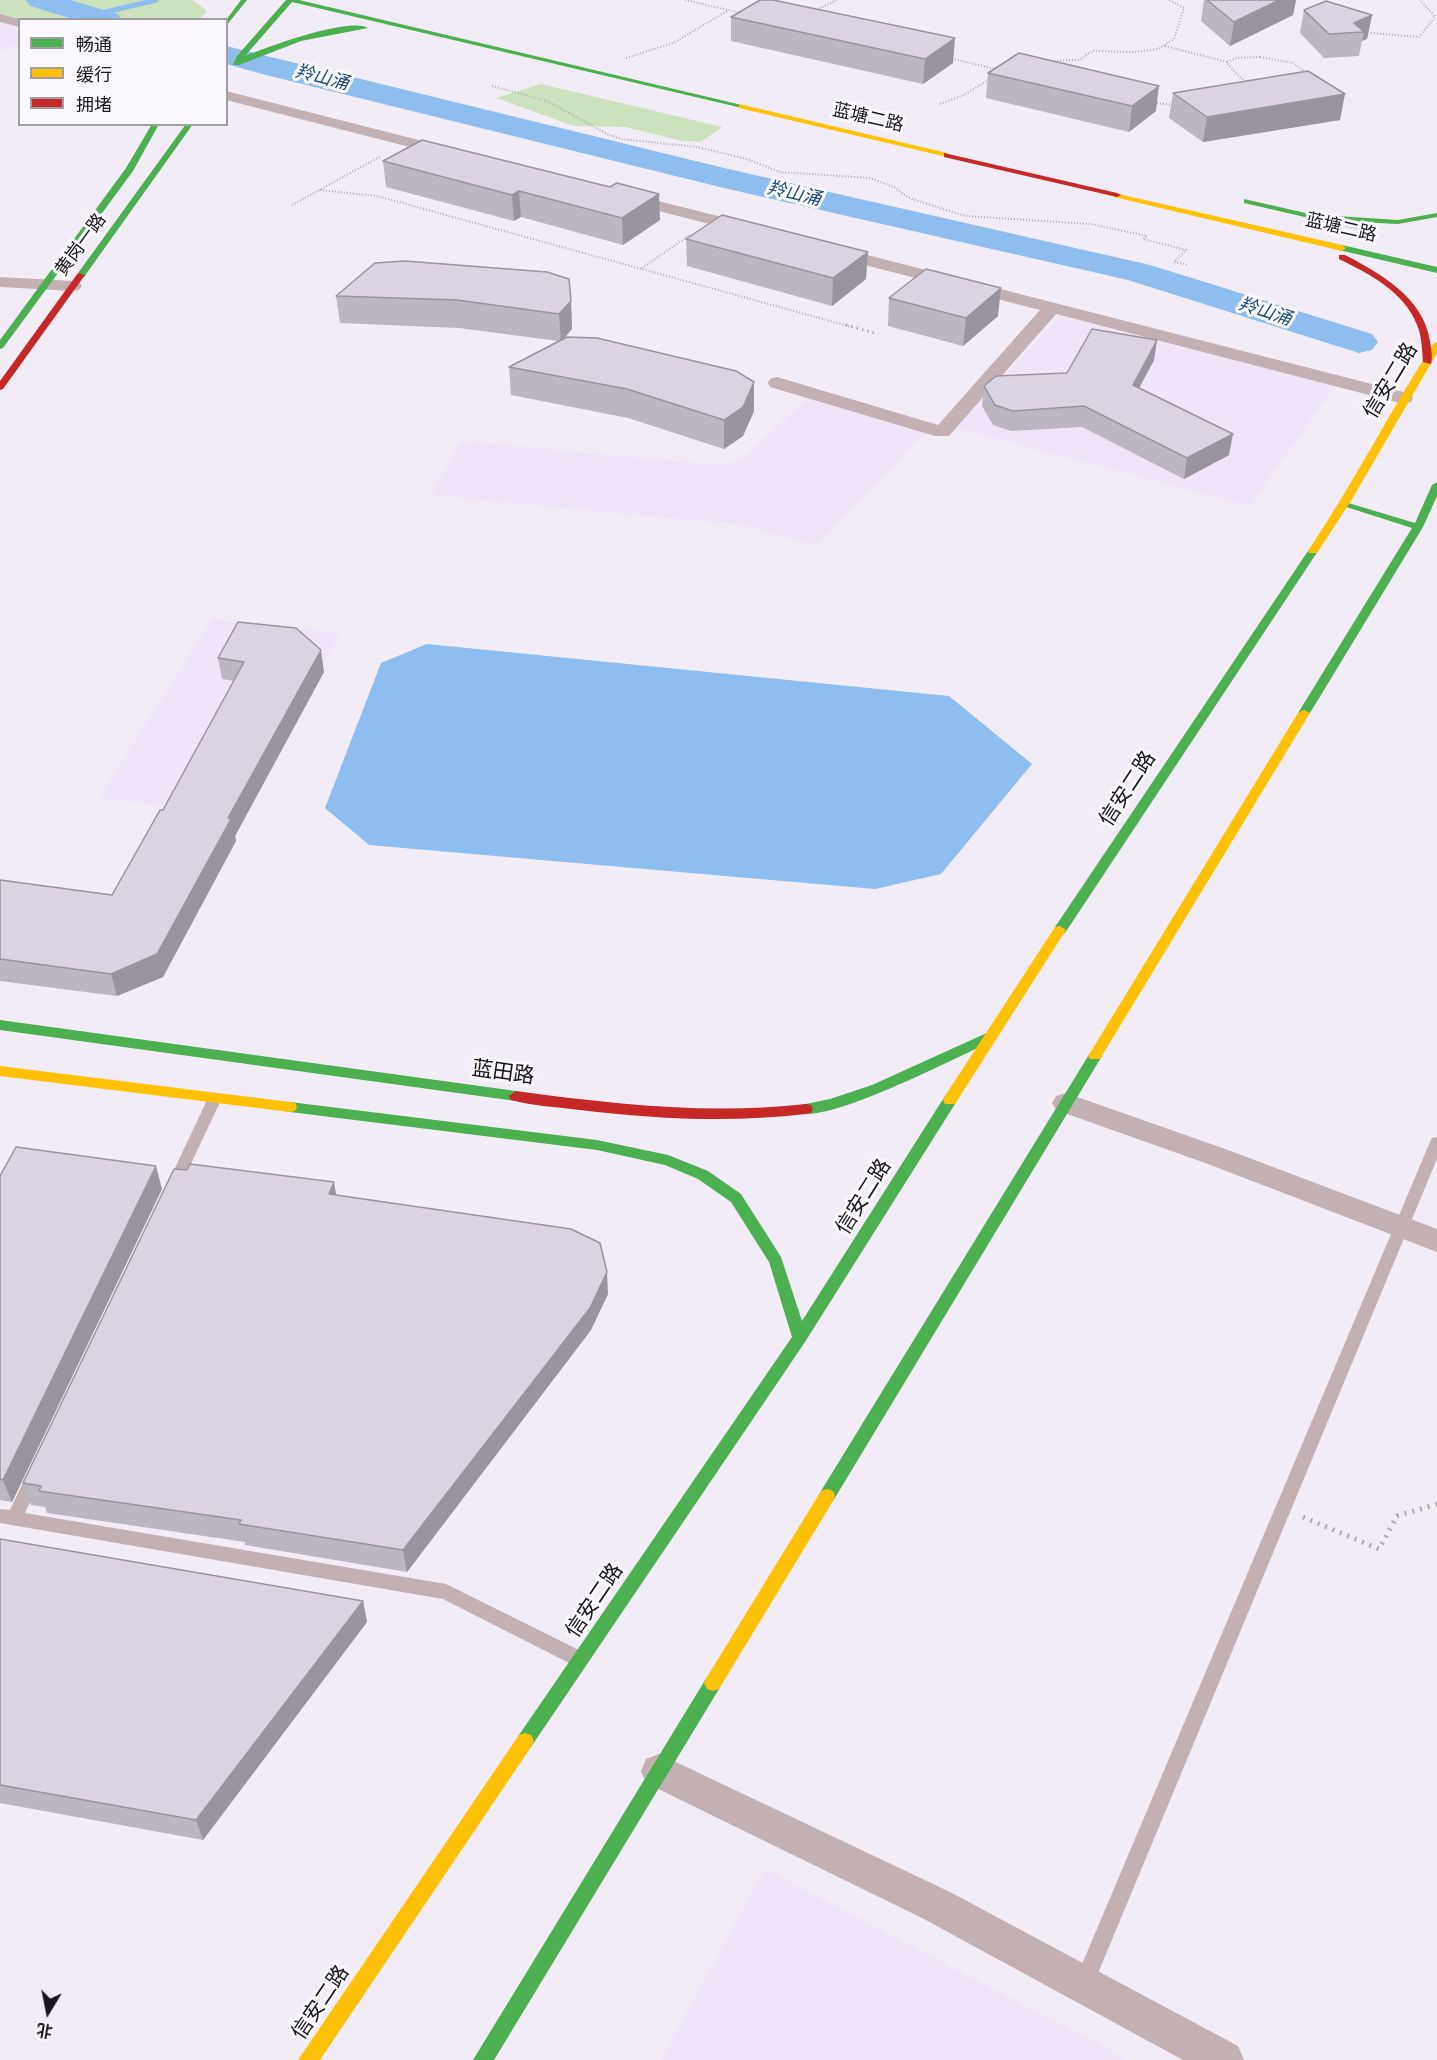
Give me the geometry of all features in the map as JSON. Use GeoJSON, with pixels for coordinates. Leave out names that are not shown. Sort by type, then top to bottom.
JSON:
{"type":"FeatureCollection","features":[{"type":"Feature","properties":{"kind":"main road"},"geometry":{"type":"LineString","coordinates":[[228,21],[244,0]]}},
{"type":"Feature","properties":{"kind":"main road"},"geometry":{"type":"LineString","coordinates":[[228,73],[290,0]]}},
{"type":"Feature","properties":{"kind":"main road","name":"蓝塘二路"},"geometry":{"type":"LineString","coordinates":[[290,0],[1437,270]]}},
{"type":"Feature","properties":{"kind":"main road"},"geometry":{"type":"LineString","coordinates":[[236,63],[280,44],[325,30],[376,28],[420,32]]}},
{"type":"Feature","properties":{"kind":"main road","name":"黄岗一路"},"geometry":{"type":"LineString","coordinates":[[0,346],[130,169],[155,126]]}},
{"type":"Feature","properties":{"kind":"main road","name":"黄岗一路"},"geometry":{"type":"LineString","coordinates":[[0,387],[189,126]]}},
{"type":"Feature","properties":{"kind":"main road","name":"蓝塘二路"},"geometry":{"type":"LineString","coordinates":[[1230,197],[1389,235]]}},
{"type":"Feature","properties":{"kind":"main road"},"geometry":{"type":"LineString","coordinates":[[1310,216],[1398,222],[1437,215]]}},
{"type":"Feature","properties":{"kind":"main road"},"geometry":{"type":"LineString","coordinates":[[1305,238],[1370,272],[1397,291],[1413,308],[1420,323],[1428,362]]}},
{"type":"Feature","properties":{"kind":"main road","name":"信安二路"},"geometry":{"type":"LineString","coordinates":[[308,2060],[800,1338],[989,1037],[1261,626],[1345,505],[1404,398],[1437,345]]}},
{"type":"Feature","properties":{"kind":"main road"},"geometry":{"type":"LineString","coordinates":[[483,2060],[1418,527],[1437,485]]}},
{"type":"Feature","properties":{"kind":"main road"},"geometry":{"type":"LineString","coordinates":[[1345,505],[1418,527]]}},
{"type":"Feature","properties":{"kind":"main road","name":"蓝田路"},"geometry":{"type":"LineString","coordinates":[[0,1025],[598,1108],[682,1114],[783,1113],[837,1101],[989,1037]]}},
{"type":"Feature","properties":{"kind":"main road"},"geometry":{"type":"LineString","coordinates":[[0,1071],[597,1145],[668,1160],[704,1175],[736,1198],[776,1261],[800,1338]]}},
{"type":"Feature","properties":{"kind":"street"},"geometry":{"type":"LineString","coordinates":[[0,18],[18,22]]}},
{"type":"Feature","properties":{"kind":"street"},"geometry":{"type":"LineString","coordinates":[[228,96],[464,156]]}},
{"type":"Feature","properties":{"kind":"street"},"geometry":{"type":"LineString","coordinates":[[611,194],[769,235]]}},
{"type":"Feature","properties":{"kind":"street"},"geometry":{"type":"LineString","coordinates":[[814,246],[1404,398]]}},
{"type":"Feature","properties":{"kind":"street"},"geometry":{"type":"LineString","coordinates":[[0,282],[73,286]]}},
{"type":"Feature","properties":{"kind":"street"},"geometry":{"type":"LineString","coordinates":[[777,383],[942,432],[1052,307]]}},
{"type":"Feature","properties":{"kind":"street"},"geometry":{"type":"LineString","coordinates":[[1066,1103],[1218,1157],[1437,1241]]}},
{"type":"Feature","properties":{"kind":"street"},"geometry":{"type":"LineString","coordinates":[[659,1771],[936,1905],[1224,2060]]}},
{"type":"Feature","properties":{"kind":"lane"},"geometry":{"type":"LineString","coordinates":[[164,1206],[215,1098]]}},
{"type":"Feature","properties":{"kind":"lane"},"geometry":{"type":"LineString","coordinates":[[1084,1984],[1437,1142]]}},
{"type":"Feature","properties":{"kind":"lane"},"geometry":{"type":"LineString","coordinates":[[40,1465],[7,1517],[446,1592],[580,1660]]}},
{"type":"Feature","properties":{"kind":"path"},"geometry":{"type":"LineString","coordinates":[[685,0],[752,15]]}},
{"type":"Feature","properties":{"kind":"path"},"geometry":{"type":"LineString","coordinates":[[808,13],[837,0]]}},
{"type":"Feature","properties":{"kind":"path"},"geometry":{"type":"LineString","coordinates":[[1047,61],[1081,60],[1089,56],[1092,51],[1151,51],[1165,46],[1174,38],[1184,8],[1169,0]]}},
{"type":"Feature","properties":{"kind":"path"},"geometry":{"type":"LineString","coordinates":[[1371,33],[1419,37],[1436,17],[1420,0]]}},
{"type":"Feature","properties":{"kind":"path"},"geometry":{"type":"LineString","coordinates":[[624,58],[673,43],[729,10]]}},
{"type":"Feature","properties":{"kind":"path"},"geometry":{"type":"LineString","coordinates":[[1165,46],[1227,62],[1243,81],[1260,87],[1288,85],[1302,79],[1304,72],[1293,63],[1277,58],[1236,58],[1227,62]]}},
{"type":"Feature","properties":{"kind":"path"},"geometry":{"type":"LineString","coordinates":[[940,104],[964,95],[1003,70],[946,58]]}},
{"type":"Feature","properties":{"kind":"path"},"geometry":{"type":"LineString","coordinates":[[1245,89],[1253,84]]}},
{"type":"Feature","properties":{"kind":"path"},"geometry":{"type":"LineString","coordinates":[[492,86],[547,101],[607,134],[621,139],[697,147],[747,159],[780,172],[870,178],[894,187],[909,198],[965,216],[1091,224],[1132,232],[1147,236],[1143,239],[1186,250],[1174,262],[1188,265]]}},
{"type":"Feature","properties":{"kind":"path"},"geometry":{"type":"LineString","coordinates":[[1154,103],[1186,105]]}},
{"type":"Feature","properties":{"kind":"path"},"geometry":{"type":"LineString","coordinates":[[292,205],[407,142]]}},
{"type":"Feature","properties":{"kind":"path"},"geometry":{"type":"LineString","coordinates":[[320,190],[377,196],[878,334]]}},
{"type":"Feature","properties":{"kind":"path"},"geometry":{"type":"LineString","coordinates":[[641,269],[712,220]]}},
{"type":"Feature","properties":{"kind":"path"},"geometry":{"type":"LineString","coordinates":[[1283,1509],[1379,1549],[1397,1516],[1437,1504]]}},
{"type":"Feature","properties":{"kind":"shaded area"},"geometry":{"type":"Polygon","coordinates":[[[0,22],[18,26],[18,43],[0,51],[0,22]]]}},
{"type":"Feature","properties":{"kind":"shaded area"},"geometry":{"type":"Polygon","coordinates":[[[1060,316],[1335,386],[1250,506],[956,428],[1060,316]]]}},
{"type":"Feature","properties":{"kind":"shaded area"},"geometry":{"type":"Polygon","coordinates":[[[810,396],[928,430],[816,546],[742,525],[431,495],[460,441],[721,465],[741,460],[810,396]]]}},
{"type":"Feature","properties":{"kind":"shaded area"},"geometry":{"type":"Polygon","coordinates":[[[212,619],[340,633],[239,814],[99,798],[212,619]]]}},
{"type":"Feature","properties":{"kind":"shaded area"},"geometry":{"type":"Polygon","coordinates":[[[765,1869],[1129,2060],[661,2060],[765,1869]]]}},
{"type":"Feature","properties":{"kind":"green space"},"geometry":{"type":"Polygon","coordinates":[[[0,0],[193,0],[207,11],[201,18],[18,18],[0,14],[0,0]]]}},
{"type":"Feature","properties":{"kind":"green space"},"geometry":{"type":"Polygon","coordinates":[[[541,84],[722,127],[701,142],[682,141],[626,127],[574,126],[496,98],[541,84]]]}},
{"type":"Feature","properties":{"kind":"water"},"geometry":{"type":"Polygon","coordinates":[[[427,644],[949,696],[1032,764],[941,874],[875,889],[369,845],[325,808],[381,663],[427,644]]]}},
{"type":"Feature","properties":{"kind":"building"},"geometry":{"type":"Polygon","coordinates":[[[760,0],[773,0],[955,38],[925,59],[731,17],[760,0]]]}},
{"type":"Feature","properties":{"kind":"building"},"geometry":{"type":"Polygon","coordinates":[[[1207,0],[1279,0],[1234,22],[1207,0]]]}},
{"type":"Feature","properties":{"kind":"building"},"geometry":{"type":"Polygon","coordinates":[[[1326,1],[1372,15],[1354,23],[1364,32],[1329,34],[1304,10],[1326,1]]]}},
{"type":"Feature","properties":{"kind":"building"},"geometry":{"type":"Polygon","coordinates":[[[1019,53],[1159,86],[1132,106],[988,73],[1019,53]]]}},
{"type":"Feature","properties":{"kind":"building"},"geometry":{"type":"Polygon","coordinates":[[[1308,71],[1345,94],[1207,117],[1173,93],[1308,71]]]}},
{"type":"Feature","properties":{"kind":"building"},"geometry":{"type":"Polygon","coordinates":[[[422,140],[610,187],[617,183],[659,194],[622,218],[519,191],[512,195],[383,161],[422,140]]]}},
{"type":"Feature","properties":{"kind":"building"},"geometry":{"type":"Polygon","coordinates":[[[722,215],[868,252],[833,278],[686,239],[722,215]]]}},
{"type":"Feature","properties":{"kind":"building"},"geometry":{"type":"Polygon","coordinates":[[[405,261],[547,272],[569,279],[571,301],[559,314],[457,300],[336,296],[375,263],[405,261]]]}},
{"type":"Feature","properties":{"kind":"building"},"geometry":{"type":"Polygon","coordinates":[[[926,269],[1001,288],[966,318],[889,298],[926,269]]]}},
{"type":"Feature","properties":{"kind":"building"},"geometry":{"type":"Polygon","coordinates":[[[1092,329],[1157,340],[1133,385],[1233,434],[1187,458],[1084,406],[1013,411],[995,405],[984,386],[996,376],[1067,373],[1092,329]]]}},
{"type":"Feature","properties":{"kind":"building"},"geometry":{"type":"Polygon","coordinates":[[[567,337],[597,338],[736,371],[754,382],[743,407],[724,420],[627,389],[509,367],[567,337]]]}},
{"type":"Feature","properties":{"kind":"building"},"geometry":{"type":"Polygon","coordinates":[[[238,622],[296,628],[321,650],[228,818],[231,819],[157,954],[111,974],[0,959],[0,880],[112,895],[160,810],[163,810],[244,662],[218,658],[238,622]]]}},
{"type":"Feature","properties":{"kind":"building"},"geometry":{"type":"Polygon","coordinates":[[[16,1147],[156,1166],[3,1480],[0,1479],[0,1176],[16,1147]]]}},
{"type":"Feature","properties":{"kind":"building"},"geometry":{"type":"Polygon","coordinates":[[[190,1164],[334,1182],[329,1194],[571,1229],[600,1243],[607,1272],[590,1308],[403,1550],[239,1524],[241,1520],[39,1491],[41,1486],[23,1483],[174,1169],[187,1170],[190,1164]]]}},
{"type":"Feature","properties":{"kind":"building"},"geometry":{"type":"Polygon","coordinates":[[[0,1539],[363,1601],[196,1820],[0,1785],[0,1539]]]}},
{"type":"Feature","properties":{"kind":"waterway","name":"羚山涌"},"geometry":{"type":"LineString","coordinates":[[40,0],[101,18]]}},
{"type":"Feature","properties":{"kind":"waterway"},"geometry":{"type":"LineString","coordinates":[[93,15],[156,0]]}},
{"type":"Feature","properties":{"kind":"waterway","name":"羚山涌"},"geometry":{"type":"LineString","coordinates":[[228,56],[724,178],[1138,272],[1359,342]]}},
{"type":"Feature","properties":{"kind":"traffic: fast"},"geometry":{"type":"LineString","coordinates":[[228,21],[244,0]]}},
{"type":"Feature","properties":{"kind":"traffic: fast"},"geometry":{"type":"LineString","coordinates":[[290,0],[742,106]]}},
{"type":"Feature","properties":{"kind":"traffic: fast"},"geometry":{"type":"LineString","coordinates":[[240,58],[290,0]]}},
{"type":"Feature","properties":{"kind":"traffic: fast"},"geometry":{"type":"LineString","coordinates":[[236,63],[299,39],[348,29],[365,28]]}},
{"type":"Feature","properties":{"kind":"traffic: fast"},"geometry":{"type":"LineString","coordinates":[[0,346],[130,169],[155,126]]}},
{"type":"Feature","properties":{"kind":"traffic: fast"},"geometry":{"type":"LineString","coordinates":[[81,275],[189,126]]}},
{"type":"Feature","properties":{"kind":"traffic: fast"},"geometry":{"type":"LineString","coordinates":[[1247,201],[1357,227]]}},
{"type":"Feature","properties":{"kind":"traffic: fast"},"geometry":{"type":"LineString","coordinates":[[1336,218],[1398,222],[1437,215]]}},
{"type":"Feature","properties":{"kind":"traffic: fast"},"geometry":{"type":"LineString","coordinates":[[1342,248],[1437,270]]}},
{"type":"Feature","properties":{"kind":"traffic: fast"},"geometry":{"type":"LineString","coordinates":[[1304,713],[1418,527],[1437,485]]}},
{"type":"Feature","properties":{"kind":"traffic: fast"},"geometry":{"type":"LineString","coordinates":[[1345,505],[1418,527]]}},
{"type":"Feature","properties":{"kind":"traffic: fast"},"geometry":{"type":"LineString","coordinates":[[1060,930],[1313,551]]}},
{"type":"Feature","properties":{"kind":"traffic: fast"},"geometry":{"type":"LineString","coordinates":[[0,1025],[516,1096]]}},
{"type":"Feature","properties":{"kind":"traffic: fast"},"geometry":{"type":"LineString","coordinates":[[806,1109],[830,1104],[876,1088],[989,1037]]}},
{"type":"Feature","properties":{"kind":"traffic: fast"},"geometry":{"type":"LineString","coordinates":[[827,1496],[1095,1056]]}},
{"type":"Feature","properties":{"kind":"traffic: fast"},"geometry":{"type":"LineString","coordinates":[[525,1741],[800,1338],[950,1100]]}},
{"type":"Feature","properties":{"kind":"traffic: fast"},"geometry":{"type":"LineString","coordinates":[[290,1107],[597,1145],[668,1160],[703,1175],[736,1198],[776,1261],[800,1338]]}},
{"type":"Feature","properties":{"kind":"traffic: fast"},"geometry":{"type":"LineString","coordinates":[[483,2060],[713,1683]]}},
{"type":"Feature","properties":{"kind":"traffic: slow"},"geometry":{"type":"LineString","coordinates":[[742,106],[947,155]]}},
{"type":"Feature","properties":{"kind":"traffic: slow"},"geometry":{"type":"LineString","coordinates":[[1117,195],[1342,248]]}},
{"type":"Feature","properties":{"kind":"traffic: slow"},"geometry":{"type":"LineString","coordinates":[[1313,551],[1346,501],[1437,345]]}},
{"type":"Feature","properties":{"kind":"traffic: slow"},"geometry":{"type":"LineString","coordinates":[[1095,1056],[1304,713]]}},
{"type":"Feature","properties":{"kind":"traffic: slow"},"geometry":{"type":"LineString","coordinates":[[950,1100],[1060,930]]}},
{"type":"Feature","properties":{"kind":"traffic: slow"},"geometry":{"type":"LineString","coordinates":[[0,1071],[290,1107]]}},
{"type":"Feature","properties":{"kind":"traffic: slow"},"geometry":{"type":"LineString","coordinates":[[713,1683],[827,1496]]}},
{"type":"Feature","properties":{"kind":"traffic: slow"},"geometry":{"type":"LineString","coordinates":[[308,2060],[525,1741]]}},
{"type":"Feature","properties":{"kind":"traffic: jam"},"geometry":{"type":"LineString","coordinates":[[947,155],[1117,195]]}},
{"type":"Feature","properties":{"kind":"traffic: jam"},"geometry":{"type":"LineString","coordinates":[[1342,257],[1376,275],[1406,300],[1422,326],[1428,362]]}},
{"type":"Feature","properties":{"kind":"traffic: jam"},"geometry":{"type":"LineString","coordinates":[[0,387],[81,275]]}},
{"type":"Feature","properties":{"kind":"traffic: jam"},"geometry":{"type":"LineString","coordinates":[[516,1096],[625,1110],[697,1115],[734,1115],[806,1109]]}}]}
